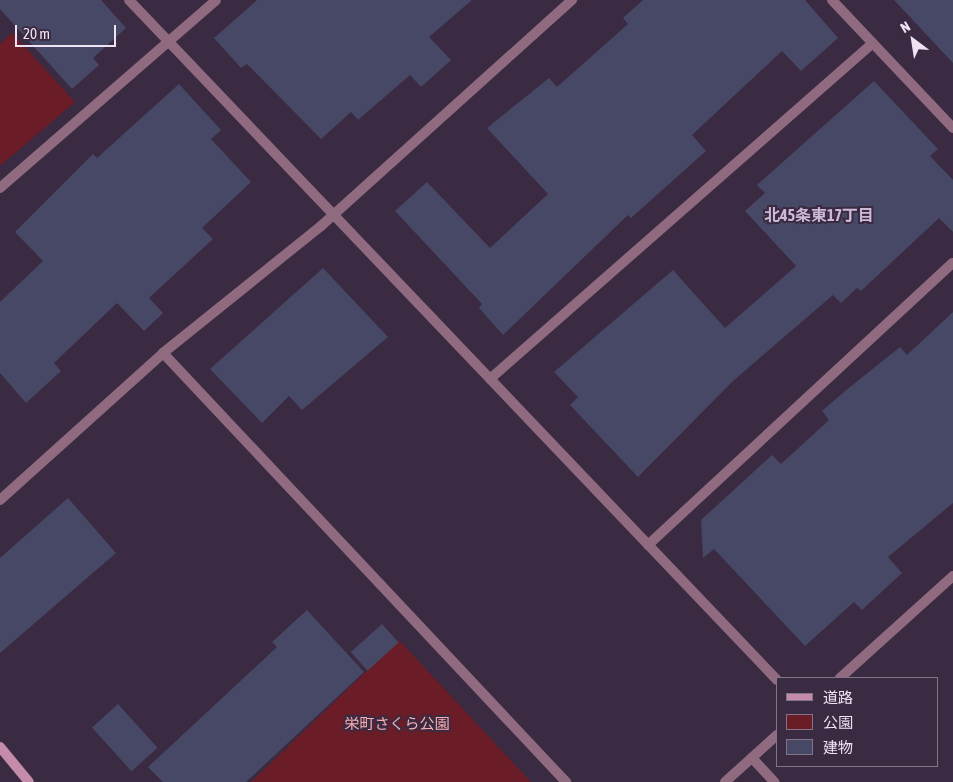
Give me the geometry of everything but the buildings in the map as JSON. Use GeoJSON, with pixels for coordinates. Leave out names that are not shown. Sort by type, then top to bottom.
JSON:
{"type":"FeatureCollection","features":[{"type":"Feature","properties":{"kind":"street"},"geometry":{"type":"LineString","coordinates":[[129,0],[776,679]]}},
{"type":"Feature","properties":{"kind":"street"},"geometry":{"type":"LineString","coordinates":[[0,188],[216,0]]}},
{"type":"Feature","properties":{"kind":"street"},"geometry":{"type":"LineString","coordinates":[[0,500],[163,353],[334,214],[572,0]]}},
{"type":"Feature","properties":{"kind":"street"},"geometry":{"type":"LineString","coordinates":[[832,0],[953,128]]}},
{"type":"Feature","properties":{"kind":"street"},"geometry":{"type":"LineString","coordinates":[[490,379],[873,44]]}},
{"type":"Feature","properties":{"kind":"street"},"geometry":{"type":"LineString","coordinates":[[648,545],[953,263]]}},
{"type":"Feature","properties":{"kind":"street"},"geometry":{"type":"LineString","coordinates":[[163,353],[566,782]]}},
{"type":"Feature","properties":{"kind":"street"},"geometry":{"type":"LineString","coordinates":[[841,677],[953,576]]}},
{"type":"Feature","properties":{"kind":"street"},"geometry":{"type":"LineString","coordinates":[[725,782],[776,736]]}},
{"type":"Feature","properties":{"kind":"street"},"geometry":{"type":"LineString","coordinates":[[0,747],[29,782]]}},
{"type":"Feature","properties":{"kind":"street"},"geometry":{"type":"LineString","coordinates":[[752,758],[774,782]]}},
{"type":"Feature","properties":{"kind":"green space"},"geometry":{"type":"Polygon","coordinates":[[[12,33],[75,102],[0,166],[0,44],[12,33]]]}},
{"type":"Feature","properties":{"kind":"green space","name":"栄町さくら公園"},"geometry":{"type":"Polygon","coordinates":[[[399,640],[531,782],[251,782],[399,640]]]}},
{"type":"Feature","properties":{"kind":"district","name":"北45条東17丁目"},"geometry":{"type":"Point","coordinates":[819,215]}}]}
